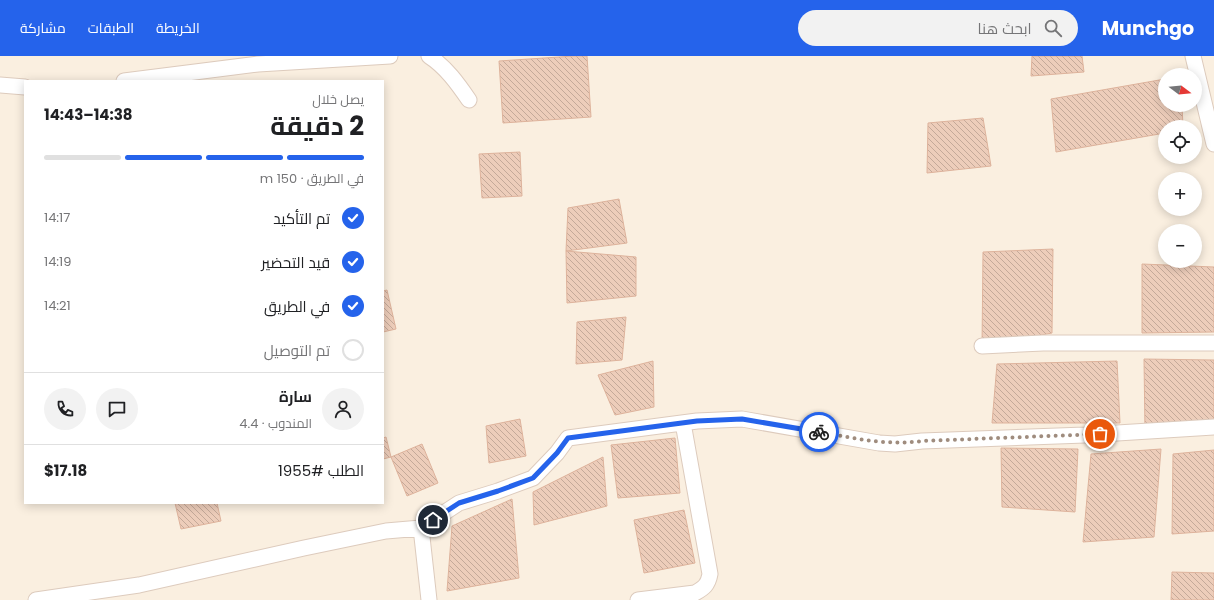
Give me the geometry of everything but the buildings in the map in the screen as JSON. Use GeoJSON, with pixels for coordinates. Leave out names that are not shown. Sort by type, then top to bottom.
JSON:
{"type":"FeatureCollection","features":[{"type":"Feature","properties":{"kind":"street"},"geometry":{"type":"LineString","coordinates":[[132,80],[258,64],[390,56]]}},
{"type":"Feature","properties":{"kind":"street"},"geometry":{"type":"LineString","coordinates":[[429,56],[441,65],[455,79],[469,100]]}},
{"type":"Feature","properties":{"kind":"street"},"geometry":{"type":"LineString","coordinates":[[1193,56],[1214,144]]}},
{"type":"Feature","properties":{"kind":"street"},"geometry":{"type":"LineString","coordinates":[[0,86],[24,87]]}},
{"type":"Feature","properties":{"kind":"street"},"geometry":{"type":"LineString","coordinates":[[982,346],[1044,343],[1214,343]]}},
{"type":"Feature","properties":{"kind":"street"},"geometry":{"type":"LineString","coordinates":[[36,600],[139,585],[379,532],[421,528],[459,503],[533,478],[557,453],[568,438],[697,421],[742,419],[880,443],[895,444],[922,441],[1084,435],[1214,427]]}},
{"type":"Feature","properties":{"kind":"street"},"geometry":{"type":"LineString","coordinates":[[638,600],[695,593],[703,589],[708,583],[710,574],[683,423]]}},
{"type":"Feature","properties":{"kind":"street"},"geometry":{"type":"LineString","coordinates":[[421,528],[429,600]]}},
{"type":"Feature","properties":{"kind":"way so far"},"geometry":{"type":"LineString","coordinates":[[819,432],[880,443],[895,444],[922,441],[1100,434]]}},
{"type":"Feature","properties":{"kind":"route"},"geometry":{"type":"LineString","coordinates":[[433,520],[459,503],[533,478],[557,453],[568,438],[697,421],[742,419],[819,432]]}}]}
